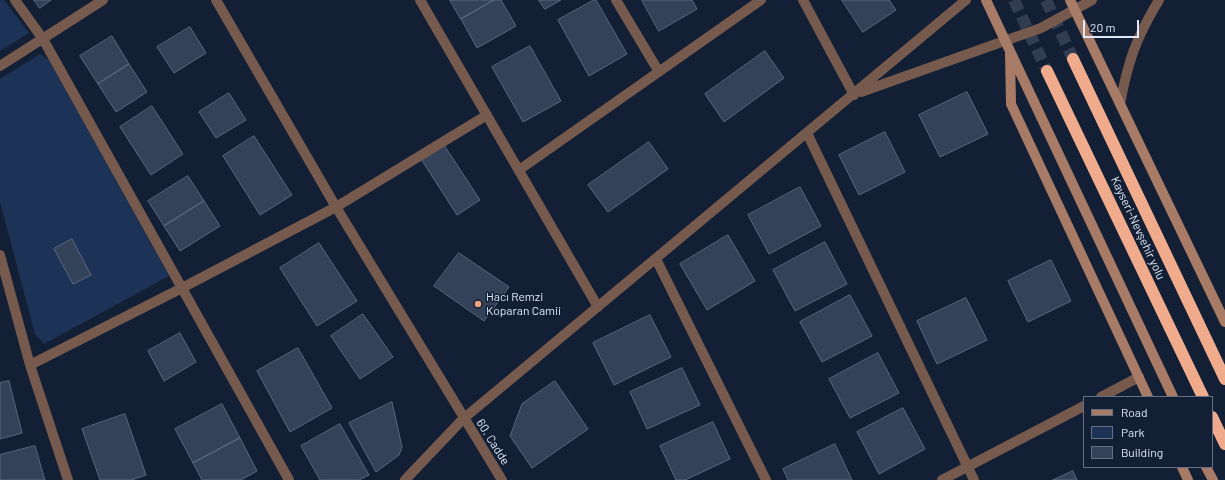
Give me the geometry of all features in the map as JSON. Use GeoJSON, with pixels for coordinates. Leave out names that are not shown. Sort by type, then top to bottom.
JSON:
{"type":"FeatureCollection","features":[{"type":"Feature","properties":{"kind":"highway","name":"Kayseri-Nevşehir yolu"},"geometry":{"type":"LineString","coordinates":[[1074,59],[1225,378]]}},
{"type":"Feature","properties":{"kind":"highway","name":"Kayseri-Nevşehir yolu"},"geometry":{"type":"LineString","coordinates":[[1047,71],[1203,396]]}},
{"type":"Feature","properties":{"kind":"highway"},"geometry":{"type":"LineString","coordinates":[[1213,419],[1225,444]]}},
{"type":"Feature","properties":{"kind":"street"},"geometry":{"type":"LineString","coordinates":[[15,0],[43,39],[289,480]]}},
{"type":"Feature","properties":{"kind":"street"},"geometry":{"type":"LineString","coordinates":[[0,66],[103,0]]}},
{"type":"Feature","properties":{"kind":"street","name":"60. Cadde"},"geometry":{"type":"LineString","coordinates":[[216,0],[336,206],[463,419],[502,480]]}},
{"type":"Feature","properties":{"kind":"street"},"geometry":{"type":"LineString","coordinates":[[420,0],[598,307]]}},
{"type":"Feature","properties":{"kind":"street"},"geometry":{"type":"LineString","coordinates":[[616,0],[659,72]]}},
{"type":"Feature","properties":{"kind":"street"},"geometry":{"type":"LineString","coordinates":[[519,170],[761,0]]}},
{"type":"Feature","properties":{"kind":"street"},"geometry":{"type":"LineString","coordinates":[[803,0],[854,95]]}},
{"type":"Feature","properties":{"kind":"street"},"geometry":{"type":"LineString","coordinates":[[404,480],[463,419],[854,95],[966,0]]}},
{"type":"Feature","properties":{"kind":"street"},"geometry":{"type":"LineString","coordinates":[[986,0],[1174,396]]}},
{"type":"Feature","properties":{"kind":"street"},"geometry":{"type":"LineString","coordinates":[[854,95],[1008,45],[1041,28],[1073,5],[1092,0]]}},
{"type":"Feature","properties":{"kind":"street"},"geometry":{"type":"LineString","coordinates":[[1120,104],[1131,54],[1142,27],[1159,0]]}},
{"type":"Feature","properties":{"kind":"street"},"geometry":{"type":"LineString","coordinates":[[1073,5],[1225,322]]}},
{"type":"Feature","properties":{"kind":"street"},"geometry":{"type":"LineString","coordinates":[[1008,45],[1011,104],[1148,396]]}},
{"type":"Feature","properties":{"kind":"street"},"geometry":{"type":"LineString","coordinates":[[30,365],[182,288],[336,206],[487,115]]}},
{"type":"Feature","properties":{"kind":"street"},"geometry":{"type":"LineString","coordinates":[[807,133],[974,480]]}},
{"type":"Feature","properties":{"kind":"street"},"geometry":{"type":"LineString","coordinates":[[0,255],[30,365],[68,480]]}},
{"type":"Feature","properties":{"kind":"street"},"geometry":{"type":"LineString","coordinates":[[656,259],[766,480]]}},
{"type":"Feature","properties":{"kind":"street"},"geometry":{"type":"LineString","coordinates":[[1103,396],[1139,377]]}},
{"type":"Feature","properties":{"kind":"street"},"geometry":{"type":"LineString","coordinates":[[942,480],[1083,407]]}},
{"type":"Feature","properties":{"kind":"street"},"geometry":{"type":"LineString","coordinates":[[1182,468],[1188,480]]}},
{"type":"Feature","properties":{"kind":"street"},"geometry":{"type":"LineString","coordinates":[[1207,468],[1213,480]]}},
{"type":"Feature","properties":{"kind":"green space"},"geometry":{"type":"Polygon","coordinates":[[[0,0],[4,0],[29,33],[0,51],[0,0]]]}},
{"type":"Feature","properties":{"kind":"green space"},"geometry":{"type":"Polygon","coordinates":[[[40,54],[49,60],[169,276],[44,344],[35,334],[0,202],[0,79],[40,54]]]}},
{"type":"Feature","properties":{"kind":"building"},"geometry":{"type":"Polygon","coordinates":[[[34,0],[51,0],[40,8],[34,0]]]}},
{"type":"Feature","properties":{"kind":"building"},"geometry":{"type":"Polygon","coordinates":[[[450,0],[494,0],[461,19],[450,0]]]}},
{"type":"Feature","properties":{"kind":"building"},"geometry":{"type":"Polygon","coordinates":[[[494,0],[501,0],[516,26],[477,48],[461,19],[494,0]]]}},
{"type":"Feature","properties":{"kind":"building"},"geometry":{"type":"Polygon","coordinates":[[[539,0],[561,0],[545,9],[539,0]]]}},
{"type":"Feature","properties":{"kind":"building"},"geometry":{"type":"Polygon","coordinates":[[[596,0],[627,54],[589,76],[558,20],[596,0]]]}},
{"type":"Feature","properties":{"kind":"building"},"geometry":{"type":"Polygon","coordinates":[[[642,0],[692,0],[697,9],[659,31],[642,0]]]}},
{"type":"Feature","properties":{"kind":"building"},"geometry":{"type":"Polygon","coordinates":[[[842,0],[889,0],[896,10],[863,32],[842,0]]]}},
{"type":"Feature","properties":{"kind":"building"},"geometry":{"type":"Polygon","coordinates":[[[190,27],[206,53],[174,73],[157,47],[190,27]]]}},
{"type":"Feature","properties":{"kind":"building"},"geometry":{"type":"Polygon","coordinates":[[[112,36],[129,64],[98,84],[80,56],[112,36]]]}},
{"type":"Feature","properties":{"kind":"building"},"geometry":{"type":"Polygon","coordinates":[[[530,46],[561,101],[523,122],[492,67],[530,46]]]}},
{"type":"Feature","properties":{"kind":"building"},"geometry":{"type":"Polygon","coordinates":[[[765,51],[784,78],[724,122],[705,94],[765,51]]]}},
{"type":"Feature","properties":{"kind":"building"},"geometry":{"type":"Polygon","coordinates":[[[129,64],[147,92],[116,112],[98,84],[129,64]]]}},
{"type":"Feature","properties":{"kind":"building"},"geometry":{"type":"Polygon","coordinates":[[[967,92],[988,134],[940,157],[919,115],[967,92]]]}},
{"type":"Feature","properties":{"kind":"building"},"geometry":{"type":"Polygon","coordinates":[[[229,93],[246,120],[216,138],[199,112],[229,93]]]}},
{"type":"Feature","properties":{"kind":"building"},"geometry":{"type":"Polygon","coordinates":[[[152,106],[183,154],[151,175],[120,127],[152,106]]]}},
{"type":"Feature","properties":{"kind":"building"},"geometry":{"type":"Polygon","coordinates":[[[885,132],[905,172],[859,195],[839,155],[885,132]]]}},
{"type":"Feature","properties":{"kind":"building"},"geometry":{"type":"Polygon","coordinates":[[[254,136],[292,195],[260,215],[223,156],[254,136]]]}},
{"type":"Feature","properties":{"kind":"building"},"geometry":{"type":"Polygon","coordinates":[[[649,142],[668,169],[608,212],[588,185],[649,142]]]}},
{"type":"Feature","properties":{"kind":"building"},"geometry":{"type":"Polygon","coordinates":[[[444,145],[480,200],[457,215],[421,159],[444,145]]]}},
{"type":"Feature","properties":{"kind":"building"},"geometry":{"type":"Polygon","coordinates":[[[188,176],[204,201],[164,226],[148,201],[188,176]]]}},
{"type":"Feature","properties":{"kind":"building"},"geometry":{"type":"Polygon","coordinates":[[[800,187],[821,226],[769,254],[748,215],[800,187]]]}},
{"type":"Feature","properties":{"kind":"building"},"geometry":{"type":"Polygon","coordinates":[[[204,201],[220,226],[180,251],[164,226],[204,201]]]}},
{"type":"Feature","properties":{"kind":"building"},"geometry":{"type":"Polygon","coordinates":[[[728,235],[755,281],[707,310],[680,264],[728,235]]]}},
{"type":"Feature","properties":{"kind":"building"},"geometry":{"type":"Polygon","coordinates":[[[72,239],[91,275],[73,284],[54,249],[72,239]]]}},
{"type":"Feature","properties":{"kind":"building"},"geometry":{"type":"Polygon","coordinates":[[[825,242],[847,284],[795,311],[773,270],[825,242]]]}},
{"type":"Feature","properties":{"kind":"building"},"geometry":{"type":"Polygon","coordinates":[[[319,243],[357,301],[317,326],[280,268],[319,243]]]}},
{"type":"Feature","properties":{"kind":"building","name":"Hacı Remzi Koparan Camii"},"geometry":{"type":"Polygon","coordinates":[[[459,253],[509,287],[484,321],[434,286],[459,253]]]}},
{"type":"Feature","properties":{"kind":"building"},"geometry":{"type":"Polygon","coordinates":[[[1051,260],[1071,301],[1028,322],[1008,281],[1051,260]]]}},
{"type":"Feature","properties":{"kind":"building"},"geometry":{"type":"Polygon","coordinates":[[[850,295],[872,336],[822,362],[800,322],[850,295]]]}},
{"type":"Feature","properties":{"kind":"building"},"geometry":{"type":"Polygon","coordinates":[[[966,298],[987,340],[937,364],[917,321],[966,298]]]}},
{"type":"Feature","properties":{"kind":"building"},"geometry":{"type":"Polygon","coordinates":[[[363,314],[393,357],[360,379],[331,336],[363,314]]]}},
{"type":"Feature","properties":{"kind":"building"},"geometry":{"type":"Polygon","coordinates":[[[650,315],[671,357],[614,385],[593,343],[650,315]]]}},
{"type":"Feature","properties":{"kind":"building"},"geometry":{"type":"Polygon","coordinates":[[[180,333],[196,362],[164,381],[148,351],[180,333]]]}},
{"type":"Feature","properties":{"kind":"building"},"geometry":{"type":"Polygon","coordinates":[[[298,348],[332,408],[290,432],[257,371],[298,348]]]}},
{"type":"Feature","properties":{"kind":"building"},"geometry":{"type":"Polygon","coordinates":[[[878,353],[899,393],[850,418],[829,379],[878,353]]]}},
{"type":"Feature","properties":{"kind":"building"},"geometry":{"type":"Polygon","coordinates":[[[682,368],[700,405],[647,429],[630,392],[682,368]]]}},
{"type":"Feature","properties":{"kind":"building"},"geometry":{"type":"Polygon","coordinates":[[[9,381],[22,433],[0,439],[0,383],[9,381]]]}},
{"type":"Feature","properties":{"kind":"building"},"geometry":{"type":"Polygon","coordinates":[[[555,381],[588,429],[532,468],[510,436],[522,404],[555,381]]]}},
{"type":"Feature","properties":{"kind":"building"},"geometry":{"type":"Polygon","coordinates":[[[392,402],[402,447],[399,455],[376,472],[349,423],[392,402]]]}},
{"type":"Feature","properties":{"kind":"building"},"geometry":{"type":"Polygon","coordinates":[[[222,404],[240,438],[193,463],[175,429],[222,404]]]}},
{"type":"Feature","properties":{"kind":"building"},"geometry":{"type":"Polygon","coordinates":[[[903,408],[925,449],[879,474],[857,432],[903,408]]]}},
{"type":"Feature","properties":{"kind":"building"},"geometry":{"type":"Polygon","coordinates":[[[125,414],[146,475],[131,480],[100,480],[82,429],[125,414]]]}},
{"type":"Feature","properties":{"kind":"building"},"geometry":{"type":"Polygon","coordinates":[[[713,422],[730,459],[685,480],[676,480],[660,446],[713,422]]]}},
{"type":"Feature","properties":{"kind":"building"},"geometry":{"type":"Polygon","coordinates":[[[340,424],[369,475],[359,480],[320,480],[301,446],[340,424]]]}},
{"type":"Feature","properties":{"kind":"building"},"geometry":{"type":"Polygon","coordinates":[[[240,438],[257,471],[241,480],[202,480],[193,463],[240,438]]]}},
{"type":"Feature","properties":{"kind":"building"},"geometry":{"type":"Polygon","coordinates":[[[835,444],[852,480],[788,480],[783,469],[835,444]]]}},
{"type":"Feature","properties":{"kind":"building"},"geometry":{"type":"Polygon","coordinates":[[[35,446],[45,480],[0,480],[0,455],[35,446]]]}},
{"type":"Feature","properties":{"kind":"building"},"geometry":{"type":"Polygon","coordinates":[[[1073,471],[1077,480],[1053,480],[1073,471]]]}},
{"type":"Feature","properties":{"kind":"tunnel"},"geometry":{"type":"LineString","coordinates":[[1014,0],[1047,71]]}},
{"type":"Feature","properties":{"kind":"tunnel"},"geometry":{"type":"LineString","coordinates":[[1046,0],[1073,59]]}},
{"type":"Feature","properties":{"kind":"place","name":"Hacı Remzi Koparan Camii"},"geometry":{"type":"Point","coordinates":[478,304]}}]}
